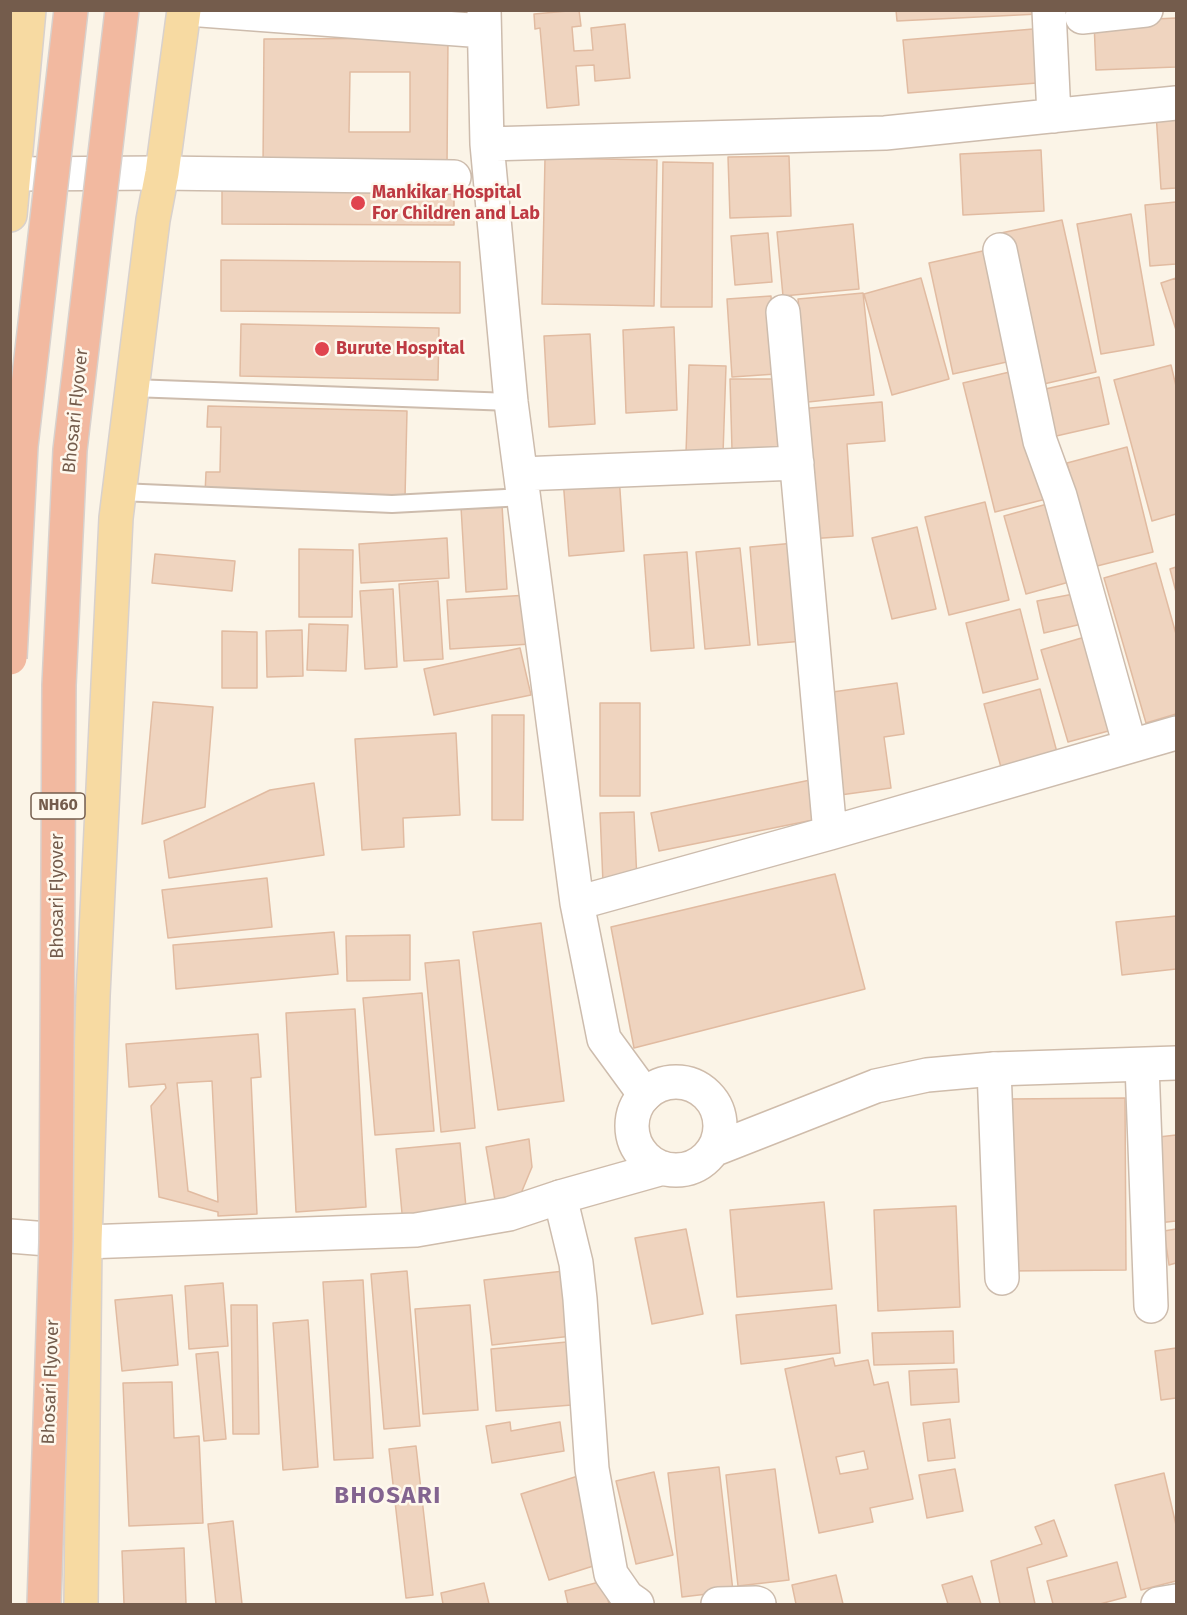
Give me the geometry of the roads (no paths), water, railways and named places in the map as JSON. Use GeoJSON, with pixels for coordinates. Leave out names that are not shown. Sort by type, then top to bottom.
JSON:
{"type":"FeatureCollection","features":[{"type":"Feature","properties":{"kind":"highway"},"geometry":{"type":"LineString","coordinates":[[10,658],[21,446],[71,10]]}},
{"type":"Feature","properties":{"kind":"highway","name":"Bhosari Flyover"},"geometry":{"type":"LineString","coordinates":[[44,1605],[56,1242],[59,685],[70,450],[122,10]]}},
{"type":"Feature","properties":{"kind":"main road"},"geometry":{"type":"LineString","coordinates":[[10,215],[16,87],[29,10]]}},
{"type":"Feature","properties":{"kind":"main road"},"geometry":{"type":"LineString","coordinates":[[81,1605],[85,1242],[95,960],[116,518],[153,220],[162,173],[184,10]]}},
{"type":"Feature","properties":{"kind":"street"},"geometry":{"type":"LineString","coordinates":[[201,10],[484,21],[487,144],[511,402],[577,903],[604,1039],[645,1095]]}},
{"type":"Feature","properties":{"kind":"street"},"geometry":{"type":"LineString","coordinates":[[1049,10],[1054,116]]}},
{"type":"Feature","properties":{"kind":"street"},"geometry":{"type":"LineString","coordinates":[[1082,17],[1146,10]]}},
{"type":"Feature","properties":{"kind":"street"},"geometry":{"type":"LineString","coordinates":[[487,144],[885,133],[1176,103]]}},
{"type":"Feature","properties":{"kind":"street"},"geometry":{"type":"LineString","coordinates":[[13,174],[162,173],[454,177]]}},
{"type":"Feature","properties":{"kind":"street"},"geometry":{"type":"LineString","coordinates":[[1000,250],[1040,441],[1063,507],[1131,746]]}},
{"type":"Feature","properties":{"kind":"street"},"geometry":{"type":"LineString","coordinates":[[783,312],[830,833]]}},
{"type":"Feature","properties":{"kind":"street"},"geometry":{"type":"LineString","coordinates":[[522,486],[797,463]]}},
{"type":"Feature","properties":{"kind":"street"},"geometry":{"type":"LineString","coordinates":[[577,903],[1176,733]]}},
{"type":"Feature","properties":{"kind":"street"},"geometry":{"type":"LineString","coordinates":[[713,1150],[876,1086],[927,1075],[994,1069],[1176,1063]]}},
{"type":"Feature","properties":{"kind":"street"},"geometry":{"type":"LineString","coordinates":[[1142,1065],[1151,1306]]}},
{"type":"Feature","properties":{"kind":"street"},"geometry":{"type":"LineString","coordinates":[[994,1069],[1002,1278]]}},
{"type":"Feature","properties":{"kind":"street"},"geometry":{"type":"LineString","coordinates":[[680,1082],[704,1091],[713,1101],[720,1125],[719,1137],[713,1150],[704,1160],[691,1167],[677,1170],[663,1168],[649,1161],[639,1150],[633,1137],[632,1122],[636,1107],[645,1095],[655,1087],[680,1082]]}},
{"type":"Feature","properties":{"kind":"street"},"geometry":{"type":"LineString","coordinates":[[10,1236],[85,1242],[416,1230],[509,1214],[663,1168]]}},
{"type":"Feature","properties":{"kind":"street"},"geometry":{"type":"LineString","coordinates":[[560,1197],[576,1263],[592,1469],[611,1574],[627,1597],[637,1605]]}},
{"type":"Feature","properties":{"kind":"street"},"geometry":{"type":"LineString","coordinates":[[1158,1605],[1176,1600]]}},
{"type":"Feature","properties":{"kind":"street"},"geometry":{"type":"LineString","coordinates":[[718,1605],[756,1603],[759,1605]]}},
{"type":"Feature","properties":{"kind":"lane"},"geometry":{"type":"LineString","coordinates":[[132,388],[511,402]]}},
{"type":"Feature","properties":{"kind":"lane"},"geometry":{"type":"LineString","coordinates":[[120,492],[392,504],[522,486]]}},
{"type":"Feature","properties":{"kind":"place","name":"Mankikar Hospital For Children and Lab"},"geometry":{"type":"Point","coordinates":[358,203]}},
{"type":"Feature","properties":{"kind":"place","name":"Burute Hospital"},"geometry":{"type":"Point","coordinates":[322,349]}},
{"type":"Feature","properties":{"kind":"district","name":"BHOSARI"},"geometry":{"type":"Point","coordinates":[388,1496]}}]}
